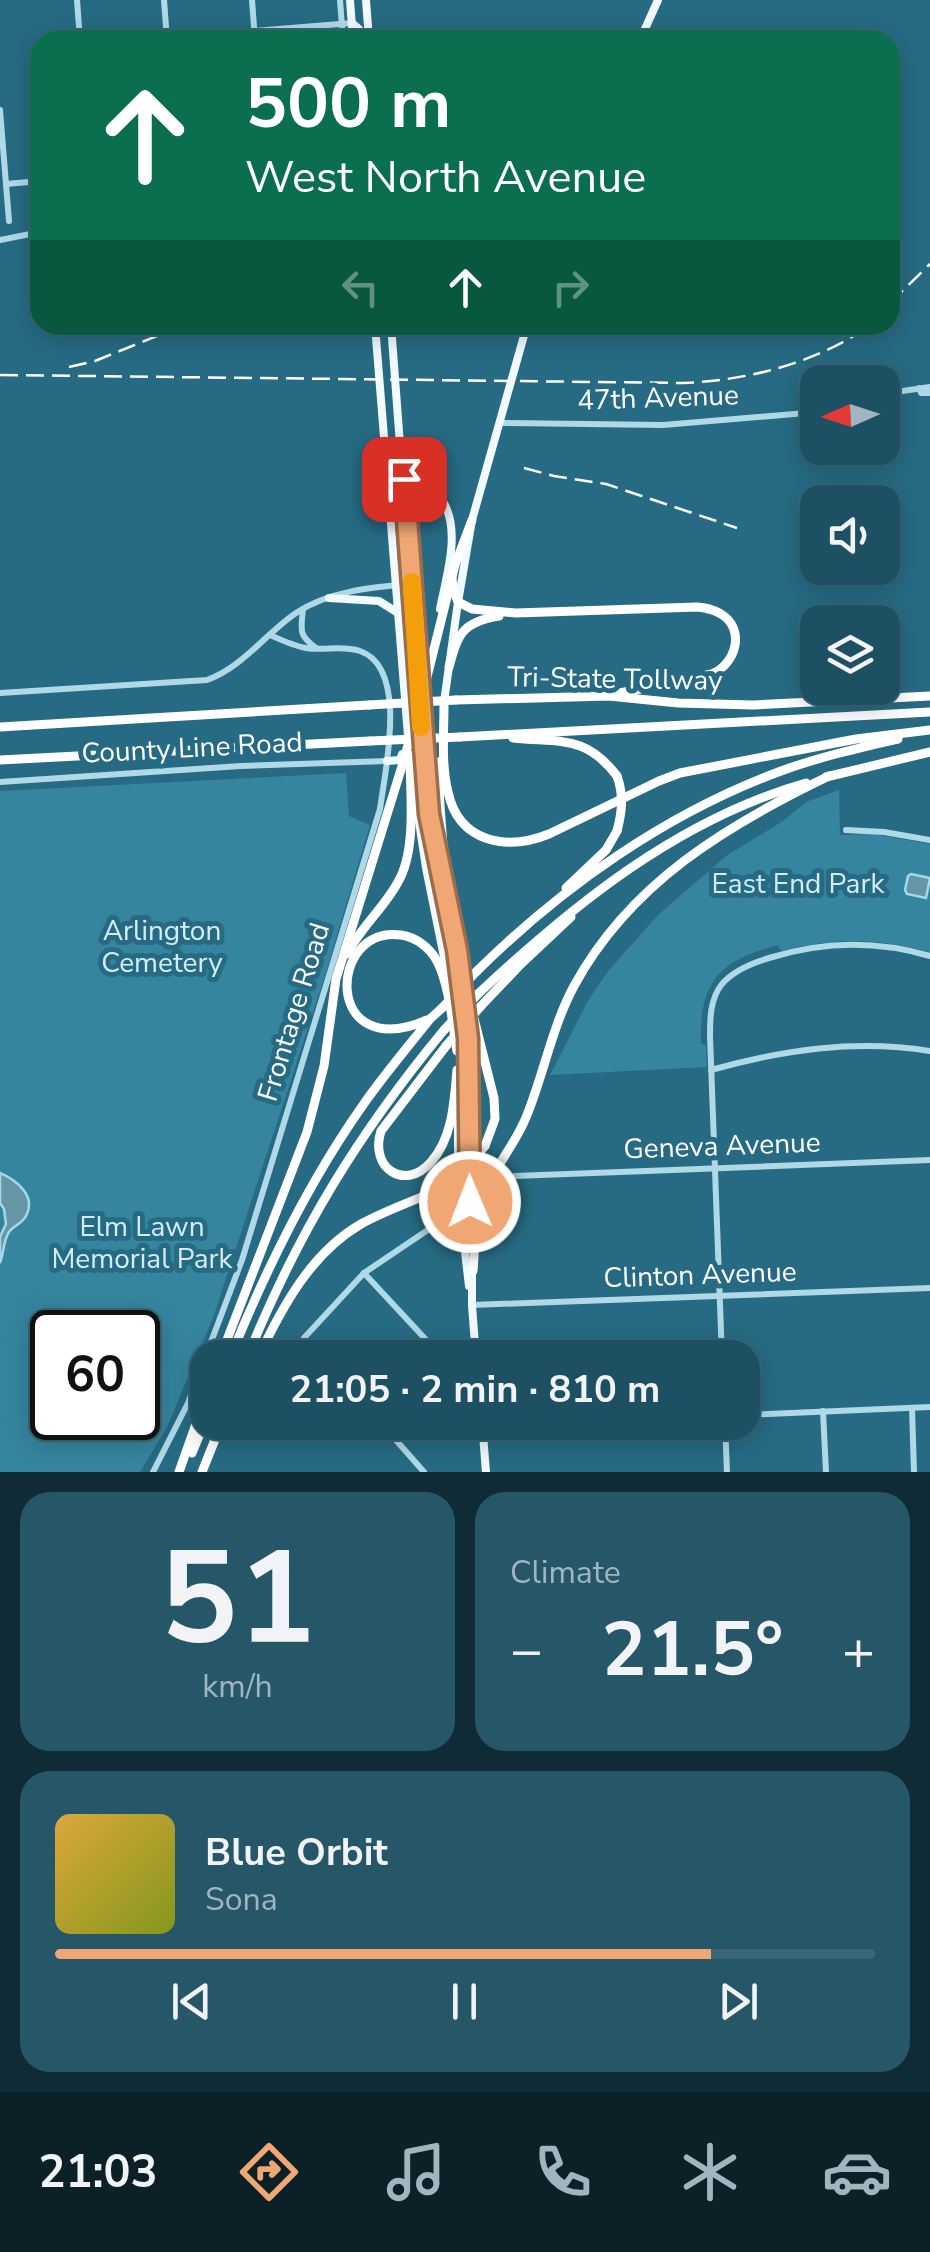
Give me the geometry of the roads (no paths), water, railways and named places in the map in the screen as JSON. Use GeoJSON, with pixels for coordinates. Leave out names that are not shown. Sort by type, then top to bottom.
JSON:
{"type":"FeatureCollection","features":[{"type":"Feature","properties":{"kind":"highway"},"geometry":{"type":"LineString","coordinates":[[227,1340],[307,1132],[324,1066],[336,980],[472,520]]}},
{"type":"Feature","properties":{"kind":"highway"},"geometry":{"type":"LineString","coordinates":[[452,578],[458,602],[472,609],[516,613],[697,607],[712,609],[730,621],[735,649],[721,670],[609,696]]}},
{"type":"Feature","properties":{"kind":"highway"},"geometry":{"type":"LineString","coordinates":[[449,667],[465,628],[481,619],[516,613]]}},
{"type":"Feature","properties":{"kind":"highway","name":"Tri-State Tollway"},"geometry":{"type":"LineString","coordinates":[[0,727],[456,700],[609,696],[753,705],[930,696]]}},
{"type":"Feature","properties":{"kind":"highway"},"geometry":{"type":"LineString","coordinates":[[444,704],[446,782],[452,805],[464,824],[481,837],[514,844],[549,834],[680,773],[856,739],[930,731]]}},
{"type":"Feature","properties":{"kind":"highway","name":"Tri-State Tollway"},"geometry":{"type":"LineString","coordinates":[[0,760],[930,712]]}},
{"type":"Feature","properties":{"kind":"highway"},"geometry":{"type":"LineString","coordinates":[[522,930],[628,847],[707,804],[779,772],[930,731]]}},
{"type":"Feature","properties":{"kind":"highway"},"geometry":{"type":"LineString","coordinates":[[238,1340],[270,1264],[315,1180],[363,1106],[430,1019],[606,850],[618,832],[622,788],[604,759],[591,749],[578,744],[486,735]]}},
{"type":"Feature","properties":{"kind":"highway"},"geometry":{"type":"LineString","coordinates":[[255,1340],[317,1210],[367,1129],[444,1030],[479,992],[555,923],[670,843],[768,794],[930,752]]}},
{"type":"Feature","properties":{"kind":"highway"},"geometry":{"type":"LineString","coordinates":[[336,980],[354,941],[395,887],[405,866],[409,834],[405,757]]}},
{"type":"Feature","properties":{"kind":"highway"},"geometry":{"type":"LineString","coordinates":[[472,1272],[483,1197],[522,1128],[559,1019],[596,950],[648,890],[701,847],[737,823],[829,776]]}},
{"type":"Feature","properties":{"kind":"highway"},"geometry":{"type":"LineString","coordinates":[[457,1070],[451,1121],[437,1155],[417,1173],[391,1172],[379,1156],[382,1132],[481,1006],[614,879]]}},
{"type":"Feature","properties":{"kind":"highway"},"geometry":{"type":"LineString","coordinates":[[430,1019],[388,1031],[362,1020],[350,1003],[346,984],[356,954],[373,940],[390,935],[410,937],[428,949],[442,974],[451,1049]]}},
{"type":"Feature","properties":{"kind":"highway"},"geometry":{"type":"LineString","coordinates":[[267,1340],[294,1290],[332,1245],[361,1224],[440,1190],[460,1175],[485,1146],[494,1119],[494,1098],[457,950]]}},
{"type":"Feature","properties":{"kind":"highway"},"geometry":{"type":"LineString","coordinates":[[182,1472],[192,1440]]}},
{"type":"Feature","properties":{"kind":"highway"},"geometry":{"type":"LineString","coordinates":[[182,1472],[196,1440]]}},
{"type":"Feature","properties":{"kind":"highway"},"geometry":{"type":"LineString","coordinates":[[202,1472],[216,1440]]}},
{"type":"Feature","properties":{"kind":"main road"},"geometry":{"type":"LineString","coordinates":[[350,0],[352,30]]}},
{"type":"Feature","properties":{"kind":"main road"},"geometry":{"type":"LineString","coordinates":[[366,0],[369,30]]}},
{"type":"Feature","properties":{"kind":"main road"},"geometry":{"type":"LineString","coordinates":[[644,30],[658,0]]}},
{"type":"Feature","properties":{"kind":"main road"},"geometry":{"type":"LineString","coordinates":[[352,23],[359,30]]}},
{"type":"Feature","properties":{"kind":"main road"},"geometry":{"type":"LineString","coordinates":[[376,335],[405,757],[449,976],[451,1049],[457,1070],[458,1192],[475,1340]]}},
{"type":"Feature","properties":{"kind":"main road"},"geometry":{"type":"LineString","coordinates":[[393,335],[429,814],[457,950],[468,1038],[472,1306]]}},
{"type":"Feature","properties":{"kind":"main road"},"geometry":{"type":"LineString","coordinates":[[453,930],[440,798],[444,704],[472,520],[525,335]]}},
{"type":"Feature","properties":{"kind":"main road"},"geometry":{"type":"LineString","coordinates":[[401,444],[414,469],[443,501],[451,520],[448,567],[424,682]]}},
{"type":"Feature","properties":{"kind":"main road"},"geometry":{"type":"LineString","coordinates":[[329,598],[379,601],[398,613]]}},
{"type":"Feature","properties":{"kind":"main road"},"geometry":{"type":"LineString","coordinates":[[386,761],[405,757]]}},
{"type":"Feature","properties":{"kind":"main road"},"geometry":{"type":"LineString","coordinates":[[483,1440],[486,1472]]}},
{"type":"Feature","properties":{"kind":"street"},"geometry":{"type":"LineString","coordinates":[[76,0],[79,30]]}},
{"type":"Feature","properties":{"kind":"street"},"geometry":{"type":"LineString","coordinates":[[164,0],[167,30]]}},
{"type":"Feature","properties":{"kind":"street"},"geometry":{"type":"LineString","coordinates":[[252,0],[254,30]]}},
{"type":"Feature","properties":{"kind":"street"},"geometry":{"type":"LineString","coordinates":[[340,0],[342,30]]}},
{"type":"Feature","properties":{"kind":"street"},"geometry":{"type":"LineString","coordinates":[[298,30],[352,23]]}},
{"type":"Feature","properties":{"kind":"street"},"geometry":{"type":"LineString","coordinates":[[0,110],[8,220]]}},
{"type":"Feature","properties":{"kind":"street"},"geometry":{"type":"LineString","coordinates":[[6,184],[30,183]]}},
{"type":"Feature","properties":{"kind":"street"},"geometry":{"type":"LineString","coordinates":[[0,240],[30,234]]}},
{"type":"Feature","properties":{"kind":"street"},"geometry":{"type":"LineString","coordinates":[[900,391],[930,390]]}},
{"type":"Feature","properties":{"kind":"street","name":"47th Avenue"},"geometry":{"type":"LineString","coordinates":[[500,424],[663,424],[800,413]]}},
{"type":"Feature","properties":{"kind":"street"},"geometry":{"type":"LineString","coordinates":[[0,692],[207,680],[224,672],[303,609],[359,590],[412,584]]}},
{"type":"Feature","properties":{"kind":"street"},"geometry":{"type":"LineString","coordinates":[[303,609],[300,629],[304,639],[317,648]]}},
{"type":"Feature","properties":{"kind":"street","name":"Frontage Road"},"geometry":{"type":"LineString","coordinates":[[153,1472],[188,1403],[242,1260],[380,809],[390,712],[387,681],[378,662],[350,648],[306,648],[270,636]]}},
{"type":"Feature","properties":{"kind":"street","name":"County Line Road"},"geometry":{"type":"LineString","coordinates":[[0,782],[386,761]]}},
{"type":"Feature","properties":{"kind":"street"},"geometry":{"type":"LineString","coordinates":[[846,830],[930,840]]}},
{"type":"Feature","properties":{"kind":"street"},"geometry":{"type":"LineString","coordinates":[[721,1340],[710,1036],[712,1005],[721,985],[739,970],[804,949],[875,945],[930,956]]}},
{"type":"Feature","properties":{"kind":"street"},"geometry":{"type":"LineString","coordinates":[[711,1070],[761,1056],[828,1047],[930,1051]]}},
{"type":"Feature","properties":{"kind":"street","name":"Geneva Avenue"},"geometry":{"type":"LineString","coordinates":[[515,1176],[930,1160]]}},
{"type":"Feature","properties":{"kind":"street"},"geometry":{"type":"LineString","coordinates":[[306,1340],[364,1273],[447,1217]]}},
{"type":"Feature","properties":{"kind":"street"},"geometry":{"type":"LineString","coordinates":[[364,1273],[426,1340]]}},
{"type":"Feature","properties":{"kind":"street","name":"Clinton Avenue"},"geometry":{"type":"LineString","coordinates":[[472,1306],[930,1288]]}},
{"type":"Feature","properties":{"kind":"street"},"geometry":{"type":"LineString","coordinates":[[760,1414],[930,1407]]}},
{"type":"Feature","properties":{"kind":"street"},"geometry":{"type":"LineString","coordinates":[[912,1408],[914,1472]]}},
{"type":"Feature","properties":{"kind":"street"},"geometry":{"type":"LineString","coordinates":[[823,1411],[826,1472]]}},
{"type":"Feature","properties":{"kind":"street"},"geometry":{"type":"LineString","coordinates":[[396,1440],[424,1472]]}},
{"type":"Feature","properties":{"kind":"street"},"geometry":{"type":"LineString","coordinates":[[726,1440],[727,1472]]}},
{"type":"Feature","properties":{"kind":"railway"},"geometry":{"type":"LineString","coordinates":[[900,293],[930,264]]}},
{"type":"Feature","properties":{"kind":"railway"},"geometry":{"type":"LineString","coordinates":[[69,367],[95,361],[159,335]]}},
{"type":"Feature","properties":{"kind":"railway"},"geometry":{"type":"LineString","coordinates":[[0,375],[684,383],[782,367],[855,335]]}},
{"type":"Feature","properties":{"kind":"railway"},"geometry":{"type":"LineString","coordinates":[[524,468],[606,484],[737,528]]}},
{"type":"Feature","properties":{"kind":"park label","name":"East End Park"},"geometry":{"type":"Point","coordinates":[798,884]}},
{"type":"Feature","properties":{"kind":"park label","name":"Arlington Cemetery"},"geometry":{"type":"Point","coordinates":[162,947]}},
{"type":"Feature","properties":{"kind":"park label","name":"Elm Lawn Memorial Park"},"geometry":{"type":"Point","coordinates":[142,1243]}}]}
